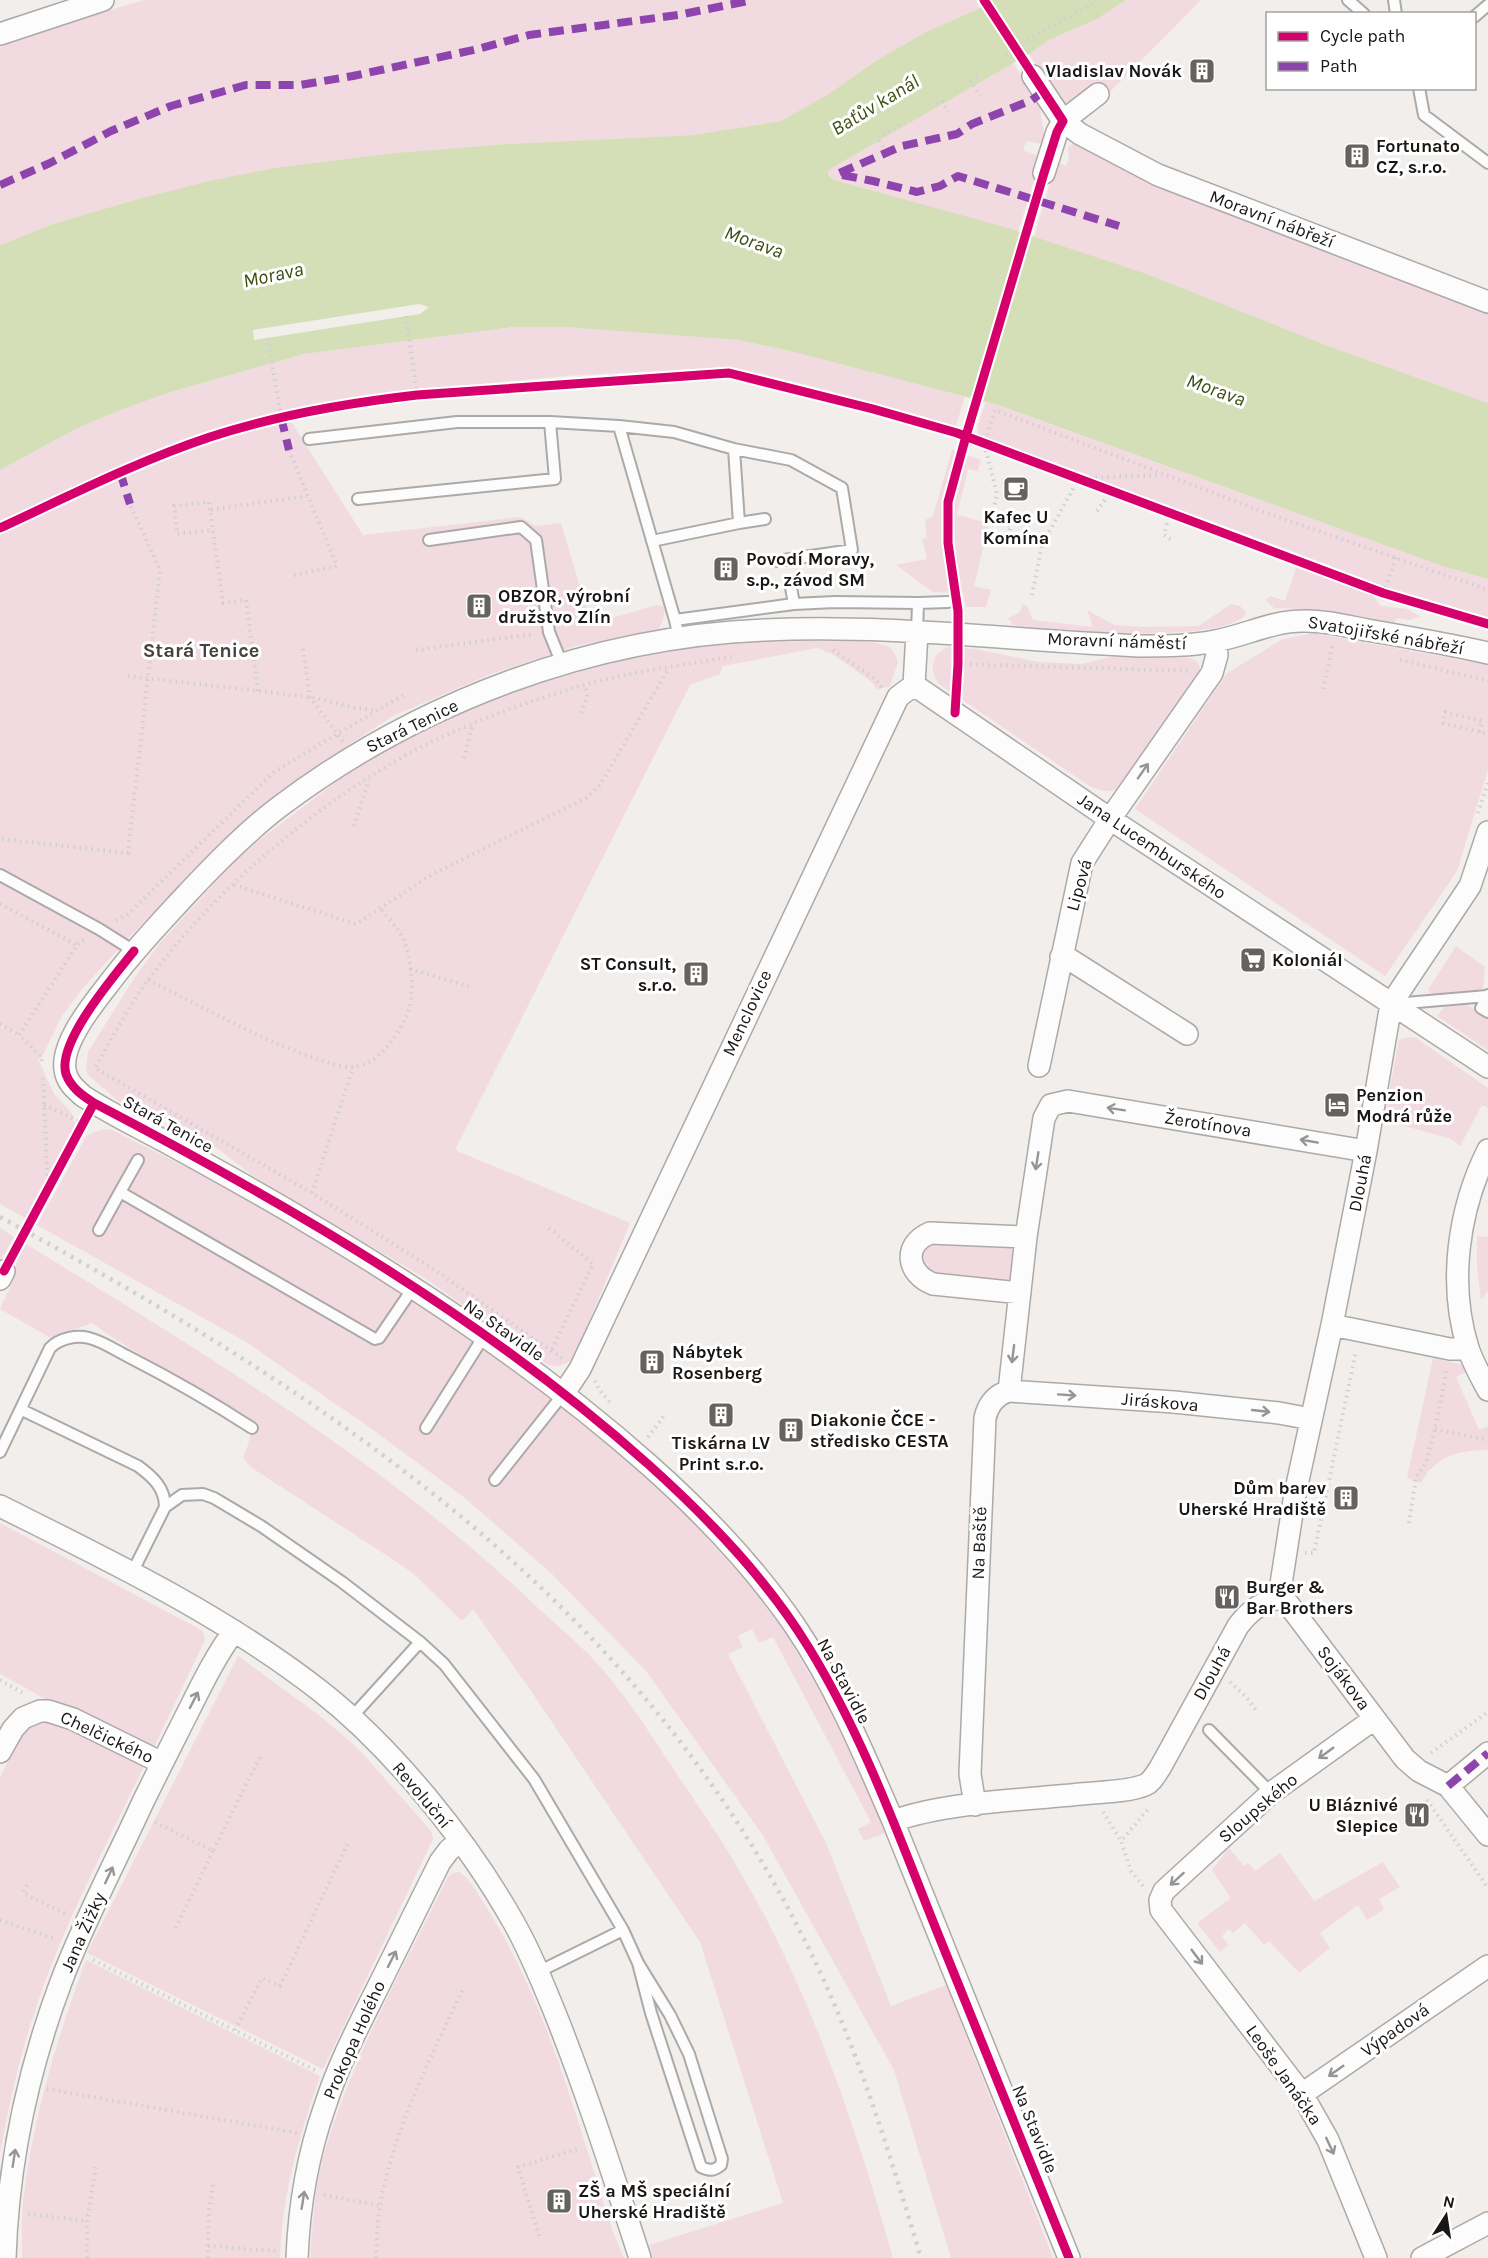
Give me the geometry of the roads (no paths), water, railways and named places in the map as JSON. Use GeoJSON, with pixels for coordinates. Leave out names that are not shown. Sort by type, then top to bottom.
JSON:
{"type":"FeatureCollection","features":[{"type":"Feature","properties":{"kind":"street"},"geometry":{"type":"LineString","coordinates":[[0,34],[103,0]]}},
{"type":"Feature","properties":{"kind":"street","name":"Moravní nábřeží"},"geometry":{"type":"LineString","coordinates":[[1033,76],[1064,121],[1080,134],[1158,175],[1488,302]]}},
{"type":"Feature","properties":{"kind":"street"},"geometry":{"type":"LineString","coordinates":[[1044,173],[1057,132],[1064,121],[1098,94]]}},
{"type":"Feature","properties":{"kind":"street","name":"Svatojiřské nábřeží"},"geometry":{"type":"LineString","coordinates":[[1215,641],[1264,627],[1304,620],[1438,642],[1488,653]]}},
{"type":"Feature","properties":{"kind":"street","name":"Stará Tenice"},"geometry":{"type":"LineString","coordinates":[[385,1270],[297,1216],[94,1104],[69,1082],[64,1068],[71,1040],[134,951],[243,837],[276,809],[353,756],[420,719],[489,690],[562,664],[677,628],[733,631],[803,628],[918,633]]}},
{"type":"Feature","properties":{"kind":"street"},"geometry":{"type":"LineString","coordinates":[[914,686],[918,633]]}},
{"type":"Feature","properties":{"kind":"street","name":"Moravní náměstí"},"geometry":{"type":"LineString","coordinates":[[918,633],[1140,646],[1215,641]]}},
{"type":"Feature","properties":{"kind":"street"},"geometry":{"type":"LineString","coordinates":[[1110,819],[1212,673],[1217,655],[1215,641]]}},
{"type":"Feature","properties":{"kind":"street","name":"Jana Lucemburského"},"geometry":{"type":"LineString","coordinates":[[914,686],[1110,819],[1488,1067]]}},
{"type":"Feature","properties":{"kind":"street","name":"Menclovice"},"geometry":{"type":"LineString","coordinates":[[564,1393],[580,1369],[898,697],[905,690],[914,686]]}},
{"type":"Feature","properties":{"kind":"street","name":"Lipová"},"geometry":{"type":"LineString","coordinates":[[1039,1066],[1082,863],[1110,819]]}},
{"type":"Feature","properties":{"kind":"street"},"geometry":{"type":"LineString","coordinates":[[1391,1004],[1464,896],[1482,876],[1483,824]]}},
{"type":"Feature","properties":{"kind":"street"},"geometry":{"type":"LineString","coordinates":[[1061,957],[1069,959],[1187,1034]]}},
{"type":"Feature","properties":{"kind":"street","name":"Dlouhá"},"geometry":{"type":"LineString","coordinates":[[893,1821],[908,1816],[975,1805],[1139,1787],[1148,1783],[1160,1768],[1238,1626],[1262,1603],[1283,1597],[1282,1570],[1295,1494],[1332,1325],[1366,1150],[1391,1004]]}},
{"type":"Feature","properties":{"kind":"street","name":"Žerotínova"},"geometry":{"type":"LineString","coordinates":[[1026,1237],[1044,1118],[1051,1105],[1068,1101],[1366,1150]]}},
{"type":"Feature","properties":{"kind":"street"},"geometry":{"type":"LineString","coordinates":[[1488,1150],[1472,1184],[1459,1250],[1458,1284],[1459,1349],[1488,1390]]}},
{"type":"Feature","properties":{"kind":"street"},"geometry":{"type":"LineString","coordinates":[[1009,1391],[1020,1293],[1026,1237],[930,1233],[922,1236],[915,1245],[911,1263],[921,1279],[933,1284],[1020,1293]]}},
{"type":"Feature","properties":{"kind":"street","name":"Na Stavidle"},"geometry":{"type":"LineString","coordinates":[[385,1270],[564,1393],[619,1438],[690,1504],[770,1591],[809,1647],[837,1696],[893,1821],[1069,2258]]}},
{"type":"Feature","properties":{"kind":"street"},"geometry":{"type":"LineString","coordinates":[[1332,1325],[1459,1349]]}},
{"type":"Feature","properties":{"kind":"street","name":"Jiráskova"},"geometry":{"type":"LineString","coordinates":[[1009,1391],[1186,1404],[1280,1413],[1311,1419]]}},
{"type":"Feature","properties":{"kind":"street","name":"Na Baště"},"geometry":{"type":"LineString","coordinates":[[975,1805],[970,1774],[985,1418],[990,1404],[998,1396],[1009,1391]]}},
{"type":"Feature","properties":{"kind":"street","name":"Revoluční"},"geometry":{"type":"LineString","coordinates":[[0,1506],[183,1599],[234,1631],[320,1690],[351,1718],[403,1772],[460,1841],[515,1924],[538,1972],[573,2057],[640,2258]]}},
{"type":"Feature","properties":{"kind":"street","name":"Sojákova"},"geometry":{"type":"LineString","coordinates":[[1283,1597],[1405,1759],[1419,1771],[1448,1785]]}},
{"type":"Feature","properties":{"kind":"street","name":"Jana Žižky"},"geometry":{"type":"LineString","coordinates":[[5,2258],[11,2177],[29,2086],[49,2017],[86,1923],[162,1763],[214,1661],[234,1631]]}},
{"type":"Feature","properties":{"kind":"street","name":"Chelčického"},"geometry":{"type":"LineString","coordinates":[[0,1752],[13,1729],[23,1718],[34,1713],[48,1711],[73,1719],[162,1763]]}},
{"type":"Feature","properties":{"kind":"street","name":"Sloupského"},"geometry":{"type":"LineString","coordinates":[[1161,1910],[1160,1900],[1164,1891],[1271,1794],[1374,1719]]}},
{"type":"Feature","properties":{"kind":"street"},"geometry":{"type":"LineString","coordinates":[[1488,1753],[1448,1785],[1488,1835]]}},
{"type":"Feature","properties":{"kind":"street","name":"Prokopa Holého"},"geometry":{"type":"LineString","coordinates":[[291,2255],[315,2137],[334,2080],[360,2022],[440,1863],[449,1850],[460,1841]]}},
{"type":"Feature","properties":{"kind":"street","name":"Leoše Janáčka"},"geometry":{"type":"LineString","coordinates":[[1161,1910],[1302,2094],[1336,2157],[1376,2258]]}},
{"type":"Feature","properties":{"kind":"street","name":"Výpadová"},"geometry":{"type":"LineString","coordinates":[[1302,2094],[1488,1966]]}},
{"type":"Feature","properties":{"kind":"street"},"geometry":{"type":"LineString","coordinates":[[1422,2258],[1488,2223]]}},
{"type":"Feature","properties":{"kind":"lane"},"geometry":{"type":"LineString","coordinates":[[1348,0],[1362,12]]}},
{"type":"Feature","properties":{"kind":"lane"},"geometry":{"type":"LineString","coordinates":[[1476,15],[1488,5]]}},
{"type":"Feature","properties":{"kind":"lane"},"geometry":{"type":"LineString","coordinates":[[1419,90],[1424,116],[1488,163]]}},
{"type":"Feature","properties":{"kind":"lane"},"geometry":{"type":"LineString","coordinates":[[309,439],[457,422],[550,422],[674,432],[791,460],[842,488],[852,549],[777,561]]}},
{"type":"Feature","properties":{"kind":"lane"},"geometry":{"type":"LineString","coordinates":[[358,499],[555,478],[550,422]]}},
{"type":"Feature","properties":{"kind":"lane"},"geometry":{"type":"LineString","coordinates":[[619,426],[677,628],[794,604],[948,602]]}},
{"type":"Feature","properties":{"kind":"lane"},"geometry":{"type":"LineString","coordinates":[[734,448],[739,523]]}},
{"type":"Feature","properties":{"kind":"lane"},"geometry":{"type":"LineString","coordinates":[[652,541],[765,519]]}},
{"type":"Feature","properties":{"kind":"lane"},"geometry":{"type":"LineString","coordinates":[[429,540],[521,527],[536,540],[549,632],[562,664]]}},
{"type":"Feature","properties":{"kind":"lane"},"geometry":{"type":"LineString","coordinates":[[790,582],[794,604]]}},
{"type":"Feature","properties":{"kind":"lane"},"geometry":{"type":"LineString","coordinates":[[918,603],[918,633]]}},
{"type":"Feature","properties":{"kind":"lane"},"geometry":{"type":"LineString","coordinates":[[0,875],[99,929],[134,951]]}},
{"type":"Feature","properties":{"kind":"lane"},"geometry":{"type":"LineString","coordinates":[[1391,1004],[1488,996]]}},
{"type":"Feature","properties":{"kind":"lane"},"geometry":{"type":"LineString","coordinates":[[1488,996],[1481,1008],[1488,1012]]}},
{"type":"Feature","properties":{"kind":"lane"},"geometry":{"type":"LineString","coordinates":[[99,1230],[138,1160]]}},
{"type":"Feature","properties":{"kind":"lane"},"geometry":{"type":"LineString","coordinates":[[120,1192],[370,1338],[379,1338],[382,1335],[413,1288]]}},
{"type":"Feature","properties":{"kind":"lane"},"geometry":{"type":"LineString","coordinates":[[0,1452],[50,1348],[56,1342],[79,1336],[91,1338],[148,1367],[202,1396],[252,1428]]}},
{"type":"Feature","properties":{"kind":"lane"},"geometry":{"type":"LineString","coordinates":[[426,1428],[484,1336]]}},
{"type":"Feature","properties":{"kind":"lane"},"geometry":{"type":"LineString","coordinates":[[495,1480],[564,1393]]}},
{"type":"Feature","properties":{"kind":"lane"},"geometry":{"type":"LineString","coordinates":[[22,1410],[138,1466],[152,1476],[162,1489],[165,1507],[132,1573]]}},
{"type":"Feature","properties":{"kind":"lane"},"geometry":{"type":"LineString","coordinates":[[165,1507],[182,1495],[203,1494],[214,1498],[261,1526],[342,1582],[420,1642],[444,1664],[534,1779],[670,2015],[689,2054],[722,2159],[722,2165],[716,2169],[709,2170],[701,2167],[651,2013],[638,1963]]}},
{"type":"Feature","properties":{"kind":"lane"},"geometry":{"type":"LineString","coordinates":[[351,1718],[420,1642]]}},
{"type":"Feature","properties":{"kind":"lane"},"geometry":{"type":"LineString","coordinates":[[1209,1730],[1271,1794]]}},
{"type":"Feature","properties":{"kind":"lane"},"geometry":{"type":"LineString","coordinates":[[538,1972],[623,1930]]}},
{"type":"Feature","properties":{"kind":"water"},"geometry":{"type":"Polygon","coordinates":[[[992,0],[1126,0],[1097,19],[1049,40],[1029,54],[832,168],[828,171],[828,175],[834,180],[1008,228],[1147,274],[1331,347],[1488,403],[1488,579],[1445,567],[998,405],[790,351],[738,340],[564,327],[514,327],[304,354],[171,392],[120,410],[74,430],[0,470],[0,245],[53,224],[131,201],[209,181],[281,167],[394,153],[506,144],[693,135],[781,121],[830,93],[877,60],[928,31],[980,8],[992,0]]]}},
{"type":"Feature","properties":{"kind":"railway"},"geometry":{"type":"LineString","coordinates":[[0,1217],[122,1285],[240,1357],[353,1433],[460,1516],[560,1606],[652,1706],[733,1816],[804,1939],[840,2017],[870,2096],[921,2258]]}},
{"type":"Feature","properties":{"kind":"place","name":"Vladislav Novák"},"geometry":{"type":"Point","coordinates":[1202,71]}},
{"type":"Feature","properties":{"kind":"place","name":"Fortunato CZ, s.r.o."},"geometry":{"type":"Point","coordinates":[1357,156]}},
{"type":"Feature","properties":{"kind":"place","name":"Kafec U Komína"},"geometry":{"type":"Point","coordinates":[1016,489]}},
{"type":"Feature","properties":{"kind":"place","name":"Povodí Moravy, s.p., závod SM"},"geometry":{"type":"Point","coordinates":[726,569]}},
{"type":"Feature","properties":{"kind":"place","name":"OBZOR, výrobní družstvo Zlín"},"geometry":{"type":"Point","coordinates":[479,606]}},
{"type":"Feature","properties":{"kind":"place","name":"Koloniál"},"geometry":{"type":"Point","coordinates":[1253,960]}},
{"type":"Feature","properties":{"kind":"place","name":"ST Consult, s.r.o."},"geometry":{"type":"Point","coordinates":[696,974]}},
{"type":"Feature","properties":{"kind":"place","name":"Penzion Modrá růže"},"geometry":{"type":"Point","coordinates":[1337,1105]}},
{"type":"Feature","properties":{"kind":"place","name":"Nábytek Rosenberg"},"geometry":{"type":"Point","coordinates":[652,1362]}},
{"type":"Feature","properties":{"kind":"place","name":"Tiskárna LV Print s.r.o."},"geometry":{"type":"Point","coordinates":[721,1415]}},
{"type":"Feature","properties":{"kind":"place","name":"Diakonie ČCE - středisko CESTA"},"geometry":{"type":"Point","coordinates":[791,1430]}},
{"type":"Feature","properties":{"kind":"place","name":"Dům barev Uherské Hradiště"},"geometry":{"type":"Point","coordinates":[1346,1498]}},
{"type":"Feature","properties":{"kind":"place","name":"Burger & Bar Brothers"},"geometry":{"type":"Point","coordinates":[1227,1597]}},
{"type":"Feature","properties":{"kind":"place","name":"U Bláznivé Slepice"},"geometry":{"type":"Point","coordinates":[1417,1815]}},
{"type":"Feature","properties":{"kind":"place","name":"ZŠ a MŠ speciální Uherské Hradiště"},"geometry":{"type":"Point","coordinates":[559,2201]}},
{"type":"Feature","properties":{"kind":"district","name":"Stará Tenice"},"geometry":{"type":"Point","coordinates":[201,650]}},
{"type":"Feature","properties":{"kind":"water label","name":"Baťův kanál"},"geometry":{"type":"Point","coordinates":[875,105]}},
{"type":"Feature","properties":{"kind":"water label","name":"Morava"},"geometry":{"type":"Point","coordinates":[754,242]}},
{"type":"Feature","properties":{"kind":"water label","name":"Morava"},"geometry":{"type":"Point","coordinates":[273,275]}},
{"type":"Feature","properties":{"kind":"water label","name":"Morava"},"geometry":{"type":"Point","coordinates":[1216,390]}}]}
